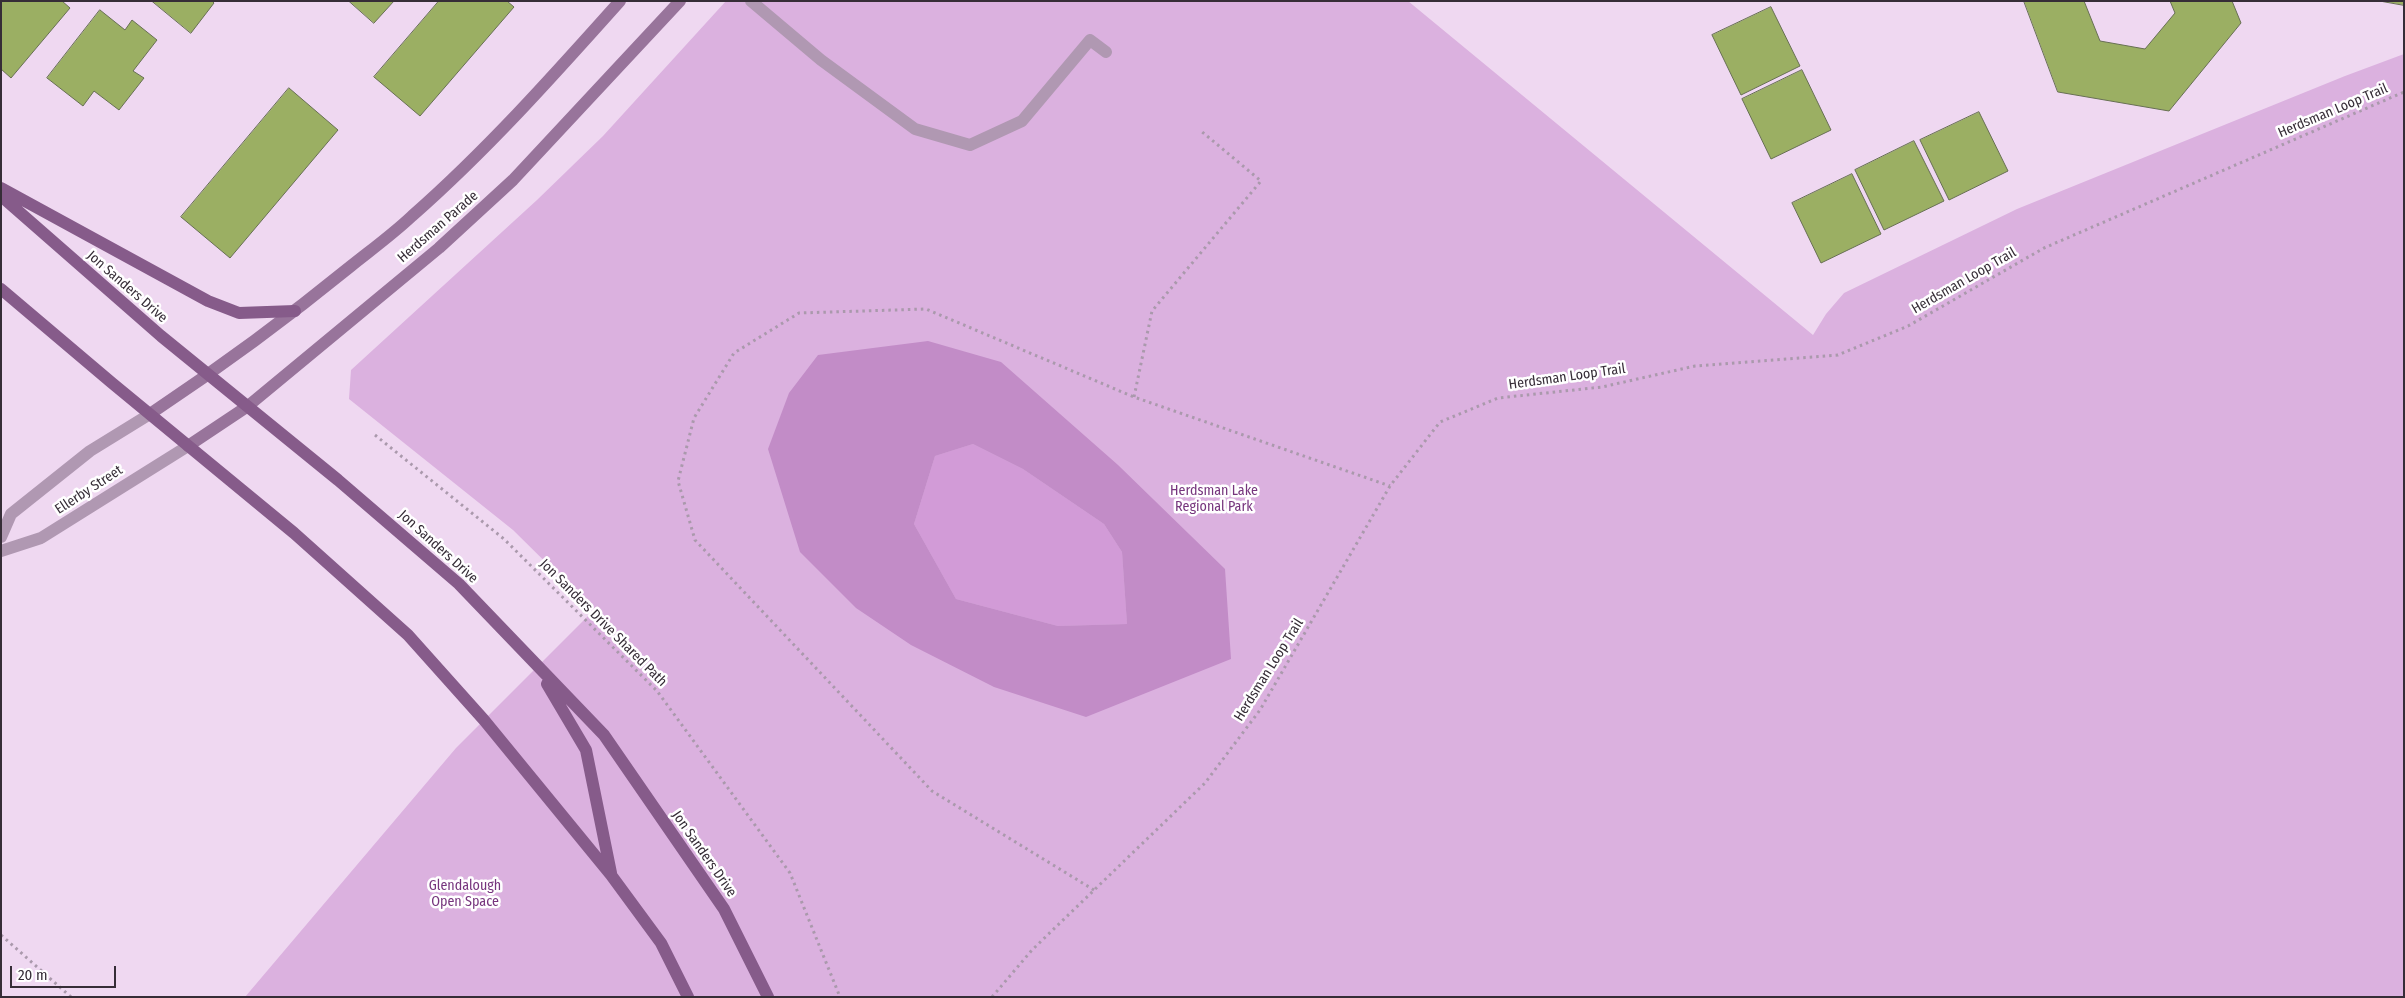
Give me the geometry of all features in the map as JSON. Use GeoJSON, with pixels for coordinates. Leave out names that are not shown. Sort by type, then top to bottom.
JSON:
{"type":"FeatureCollection","features":[{"type":"Feature","properties":{"kind":"main road","name":"Herdsman Parade"},"geometry":{"type":"LineString","coordinates":[[150,414],[209,375],[295,311],[412,217],[482,151],[546,85],[620,1]]}},
{"type":"Feature","properties":{"kind":"main road","name":"Herdsman Parade"},"geometry":{"type":"LineString","coordinates":[[188,446],[248,406],[439,248],[513,180],[680,1]]}},
{"type":"Feature","properties":{"kind":"main road"},"geometry":{"type":"LineString","coordinates":[[1,188],[208,301],[239,313],[295,311]]}},
{"type":"Feature","properties":{"kind":"main road","name":"Jon Sanders Drive"},"geometry":{"type":"LineString","coordinates":[[1,196],[161,336],[338,480],[459,584],[604,736],[724,909],[768,997]]}},
{"type":"Feature","properties":{"kind":"main road"},"geometry":{"type":"LineString","coordinates":[[1,288],[294,533],[408,636],[484,720],[611,875],[661,943],[688,997]]}},
{"type":"Feature","properties":{"kind":"main road"},"geometry":{"type":"LineString","coordinates":[[537,666],[586,750],[611,875]]}},
{"type":"Feature","properties":{"kind":"street"},"geometry":{"type":"LineString","coordinates":[[751,1],[822,60],[915,129],[970,145],[1022,121],[1090,40],[1106,52]]}},
{"type":"Feature","properties":{"kind":"street","name":"Ellerby Street"},"geometry":{"type":"LineString","coordinates":[[1,537],[11,514],[90,451],[150,414]]}},
{"type":"Feature","properties":{"kind":"street","name":"Ellerby Street"},"geometry":{"type":"LineString","coordinates":[[1,551],[41,538],[188,446]]}},
{"type":"Feature","properties":{"kind":"path","name":"Herdsman Loop Trail"},"geometry":{"type":"LineString","coordinates":[[992,997],[1032,950],[1205,783],[1260,710],[1390,486],[1440,422],[1498,398],[1602,387],[1695,366],[1812,359],[1838,355],[1908,326],[2044,248],[2404,92]]}},
{"type":"Feature","properties":{"kind":"path"},"geometry":{"type":"LineString","coordinates":[[1134,397],[1152,311],[1261,181],[1201,131]]}},
{"type":"Feature","properties":{"kind":"path"},"geometry":{"type":"LineString","coordinates":[[1094,890],[932,791],[695,540],[678,482],[694,418],[734,353],[799,313],[926,309],[1134,397],[1390,486]]}},
{"type":"Feature","properties":{"kind":"path","name":"Jon Sanders Drive Shared Path"},"geometry":{"type":"LineString","coordinates":[[375,435],[504,539],[657,690],[790,873],[840,997]]}},
{"type":"Feature","properties":{"kind":"path"},"geometry":{"type":"LineString","coordinates":[[1,935],[71,997]]}},
{"type":"Feature","properties":{"kind":"green space","name":"Herdsman Lake Regional Park"},"geometry":{"type":"Polygon","coordinates":[[[726,1],[1408,1],[1813,335],[1826,314],[1844,293],[2017,209],[2345,76],[2404,54],[2404,997],[245,997],[456,748],[594,610],[513,530],[349,399],[351,370],[537,200],[603,136],[726,1]]]}},
{"type":"Feature","properties":{"kind":"shaded area"},"geometry":{"type":"Polygon","coordinates":[[[928,341],[1001,362],[1118,465],[1225,569],[1231,659],[1086,717],[994,687],[911,645],[856,608],[800,552],[768,449],[789,393],[818,355],[928,341]],[[973,444],[935,456],[914,524],[956,599],[1058,626],[1127,624],[1122,552],[1104,524],[1023,469],[973,444]]]}},
{"type":"Feature","properties":{"kind":"shaded area"},"geometry":{"type":"Polygon","coordinates":[[[973,444],[1023,469],[1104,524],[1122,552],[1127,624],[1058,626],[956,599],[914,524],[935,456],[973,444]]]}},
{"type":"Feature","properties":{"kind":"building"},"geometry":{"type":"Polygon","coordinates":[[[1,1],[62,1],[70,8],[11,78],[1,69],[1,1]]]}},
{"type":"Feature","properties":{"kind":"building"},"geometry":{"type":"Polygon","coordinates":[[[152,1],[212,1],[214,3],[191,33],[152,1]]]}},
{"type":"Feature","properties":{"kind":"building"},"geometry":{"type":"Polygon","coordinates":[[[349,1],[394,1],[374,23],[349,1]]]}},
{"type":"Feature","properties":{"kind":"building"},"geometry":{"type":"Polygon","coordinates":[[[439,1],[507,1],[514,7],[420,116],[374,77],[439,1]]]}},
{"type":"Feature","properties":{"kind":"building"},"geometry":{"type":"Polygon","coordinates":[[[2024,1],[2084,1],[2100,41],[2145,49],[2175,13],[2170,1],[2232,1],[2241,23],[2169,111],[2058,92],[2024,1]]]}},
{"type":"Feature","properties":{"kind":"building"},"geometry":{"type":"Polygon","coordinates":[[[2380,1],[2404,1],[2404,5],[2380,1]]]}},
{"type":"Feature","properties":{"kind":"building"},"geometry":{"type":"Polygon","coordinates":[[[1771,7],[1800,66],[1741,95],[1712,35],[1771,7]]]}},
{"type":"Feature","properties":{"kind":"building"},"geometry":{"type":"Polygon","coordinates":[[[100,10],[125,30],[132,20],[157,40],[133,71],[144,78],[119,110],[94,91],[83,106],[47,78],[100,10]]]}},
{"type":"Feature","properties":{"kind":"building"},"geometry":{"type":"Polygon","coordinates":[[[1802,70],[1831,130],[1771,159],[1742,99],[1802,70]]]}},
{"type":"Feature","properties":{"kind":"building"},"geometry":{"type":"Polygon","coordinates":[[[289,88],[338,130],[230,258],[181,217],[289,88]]]}},
{"type":"Feature","properties":{"kind":"building"},"geometry":{"type":"Polygon","coordinates":[[[1979,112],[2008,171],[1949,200],[1920,140],[1979,112]]]}},
{"type":"Feature","properties":{"kind":"building"},"geometry":{"type":"Polygon","coordinates":[[[1914,141],[1944,201],[1884,230],[1855,170],[1914,141]]]}},
{"type":"Feature","properties":{"kind":"building"},"geometry":{"type":"Polygon","coordinates":[[[1852,174],[1881,234],[1821,263],[1792,203],[1852,174]]]}},
{"type":"Feature","properties":{"kind":"park label","name":"Glendalough Open Space"},"geometry":{"type":"Point","coordinates":[465,894]}}]}
